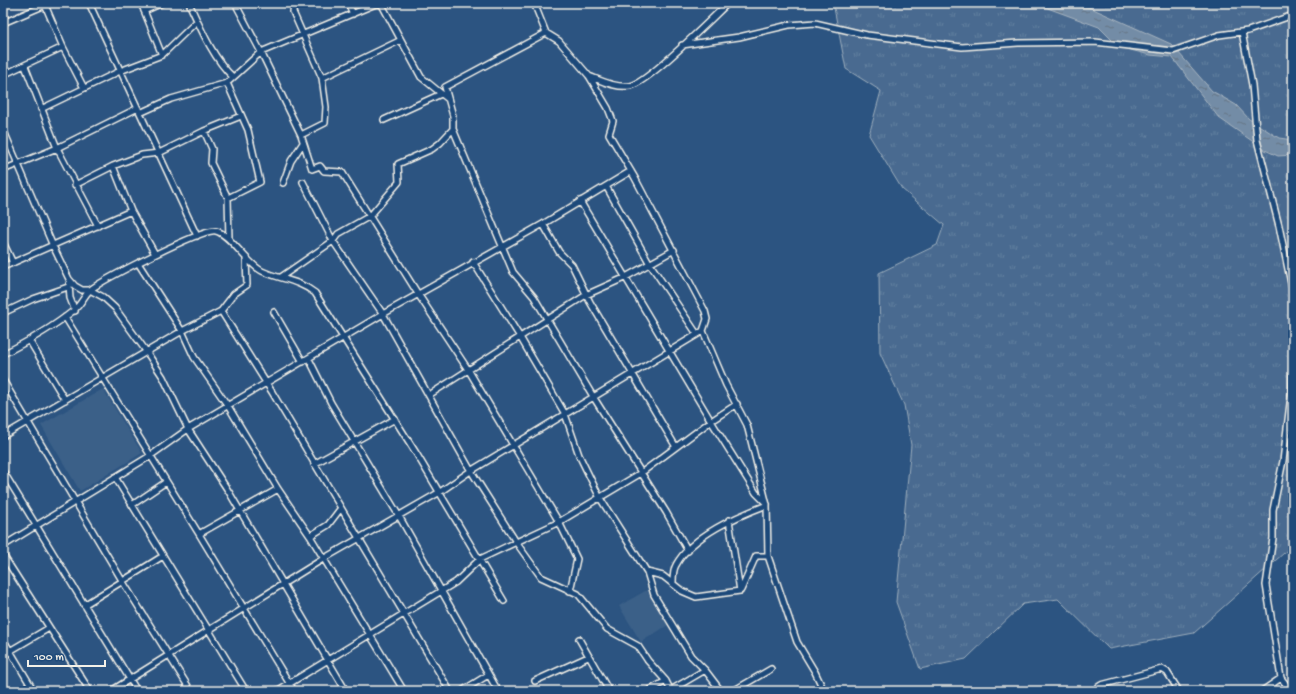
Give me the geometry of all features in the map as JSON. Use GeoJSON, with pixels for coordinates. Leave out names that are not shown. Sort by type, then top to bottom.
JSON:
{"type":"FeatureCollection","features":[{"type":"Feature","properties":{"kind":"street"},"geometry":{"type":"LineString","coordinates":[[3,14],[5,23],[50,3]]}},
{"type":"Feature","properties":{"kind":"street"},"geometry":{"type":"LineString","coordinates":[[89,3],[197,236]]}},
{"type":"Feature","properties":{"kind":"street"},"geometry":{"type":"LineString","coordinates":[[141,3],[162,55]]}},
{"type":"Feature","properties":{"kind":"street"},"geometry":{"type":"LineString","coordinates":[[144,11],[162,3]]}},
{"type":"Feature","properties":{"kind":"street"},"geometry":{"type":"LineString","coordinates":[[189,3],[197,21],[224,69],[233,77]]}},
{"type":"Feature","properties":{"kind":"street"},"geometry":{"type":"LineString","coordinates":[[235,3],[262,52],[301,135],[312,169],[320,166],[324,171],[342,172],[418,294],[469,371],[559,522],[577,559],[570,590]]}},
{"type":"Feature","properties":{"kind":"street"},"geometry":{"type":"LineString","coordinates":[[294,3],[293,12],[322,78],[326,107],[325,123],[301,135]]}},
{"type":"Feature","properties":{"kind":"street"},"geometry":{"type":"LineString","coordinates":[[348,3],[353,14]]}},
{"type":"Feature","properties":{"kind":"street"},"geometry":{"type":"LineString","coordinates":[[3,170],[57,148],[139,110],[227,83],[262,52],[378,3]]}},
{"type":"Feature","properties":{"kind":"street"},"geometry":{"type":"LineString","coordinates":[[381,3],[421,77],[448,99]]}},
{"type":"Feature","properties":{"kind":"street"},"geometry":{"type":"LineString","coordinates":[[534,3],[546,33],[559,41],[589,76],[608,108],[613,121],[609,134],[674,250],[705,311],[707,319],[703,331],[726,385],[747,426],[768,505],[768,556],[797,642],[815,672],[824,691]]}},
{"type":"Feature","properties":{"kind":"street"},"geometry":{"type":"LineString","coordinates":[[589,76],[618,86],[632,86],[648,78],[728,3]]}},
{"type":"Feature","properties":{"kind":"street"},"geometry":{"type":"LineString","coordinates":[[45,5],[63,47],[84,88]]}},
{"type":"Feature","properties":{"kind":"street"},"geometry":{"type":"LineString","coordinates":[[682,45],[708,43],[789,25],[815,23],[867,35],[962,47],[1018,43],[1095,42],[1173,51],[1219,35],[1242,32],[1293,15]]}},
{"type":"Feature","properties":{"kind":"street"},"geometry":{"type":"LineString","coordinates":[[41,109],[120,71],[162,55],[197,21]]}},
{"type":"Feature","properties":{"kind":"street"},"geometry":{"type":"LineString","coordinates":[[1242,32],[1252,85],[1257,140],[1279,226],[1293,293]]}},
{"type":"Feature","properties":{"kind":"street"},"geometry":{"type":"LineString","coordinates":[[546,33],[445,87],[452,116],[453,128],[501,247],[513,272],[534,297],[594,398],[666,512],[688,551]]}},
{"type":"Feature","properties":{"kind":"street"},"geometry":{"type":"LineString","coordinates":[[322,78],[401,40]]}},
{"type":"Feature","properties":{"kind":"street"},"geometry":{"type":"LineString","coordinates":[[3,76],[63,47]]}},
{"type":"Feature","properties":{"kind":"street"},"geometry":{"type":"LineString","coordinates":[[25,66],[57,148],[75,185],[98,226]]}},
{"type":"Feature","properties":{"kind":"street"},"geometry":{"type":"LineString","coordinates":[[227,83],[248,130],[260,182],[228,198]]}},
{"type":"Feature","properties":{"kind":"street"},"geometry":{"type":"LineString","coordinates":[[384,120],[441,94]]}},
{"type":"Feature","properties":{"kind":"street"},"geometry":{"type":"LineString","coordinates":[[75,185],[113,166],[142,155],[159,153],[204,131],[241,116]]}},
{"type":"Feature","properties":{"kind":"street"},"geometry":{"type":"LineString","coordinates":[[281,277],[333,241],[338,234],[370,216],[399,182],[398,164],[432,149],[440,143],[453,128]]}},
{"type":"Feature","properties":{"kind":"street"},"geometry":{"type":"LineString","coordinates":[[3,129],[53,246],[69,279],[78,288],[90,290],[103,297],[114,308],[146,352],[163,378],[188,429],[240,512],[346,691]]}},
{"type":"Feature","properties":{"kind":"street"},"geometry":{"type":"LineString","coordinates":[[204,131],[212,149],[211,163],[228,198],[229,239]]}},
{"type":"Feature","properties":{"kind":"street"},"geometry":{"type":"LineString","coordinates":[[283,183],[291,161],[303,143]]}},
{"type":"Feature","properties":{"kind":"street"},"geometry":{"type":"LineString","coordinates":[[113,166],[132,212],[155,254]]}},
{"type":"Feature","properties":{"kind":"street"},"geometry":{"type":"LineString","coordinates":[[3,546],[150,456],[188,429],[383,314],[542,224],[631,171]]}},
{"type":"Feature","properties":{"kind":"street"},"geometry":{"type":"LineString","coordinates":[[303,182],[333,241],[383,314],[471,471],[516,542],[541,577],[578,594],[607,629],[638,646],[648,662],[666,681],[671,690],[705,670]]}},
{"type":"Feature","properties":{"kind":"street"},"geometry":{"type":"LineString","coordinates":[[606,186],[650,264],[697,334]]}},
{"type":"Feature","properties":{"kind":"street"},"geometry":{"type":"LineString","coordinates":[[580,201],[624,278],[670,351],[711,421],[756,493],[768,505]]}},
{"type":"Feature","properties":{"kind":"street"},"geometry":{"type":"LineString","coordinates":[[3,267],[132,212]]}},
{"type":"Feature","properties":{"kind":"street"},"geometry":{"type":"LineString","coordinates":[[542,224],[559,252],[572,265],[586,295],[676,447]]}},
{"type":"Feature","properties":{"kind":"street"},"geometry":{"type":"LineString","coordinates":[[3,354],[29,340],[75,311],[90,290],[155,254],[207,232],[217,231],[229,239],[246,259],[261,270],[300,284],[315,293],[440,492],[504,600]]}},
{"type":"Feature","properties":{"kind":"street"},"geometry":{"type":"LineString","coordinates":[[3,242],[13,263]]}},
{"type":"Feature","properties":{"kind":"street"},"geometry":{"type":"LineString","coordinates":[[429,395],[469,371],[547,318],[586,295],[624,278],[674,250]]}},
{"type":"Feature","properties":{"kind":"street"},"geometry":{"type":"LineString","coordinates":[[3,436],[182,331],[221,311],[234,294],[247,286],[246,259]]}},
{"type":"Feature","properties":{"kind":"street"},"geometry":{"type":"LineString","coordinates":[[473,262],[520,337],[565,414],[579,455],[600,498],[647,572],[654,595],[693,660],[705,670],[721,691]]}},
{"type":"Feature","properties":{"kind":"street"},"geometry":{"type":"LineString","coordinates":[[138,263],[182,331],[194,357],[228,406],[278,489],[310,536],[404,691]]}},
{"type":"Feature","properties":{"kind":"street"},"geometry":{"type":"LineString","coordinates":[[69,279],[68,287],[70,298],[75,311]]}},
{"type":"Feature","properties":{"kind":"street"},"geometry":{"type":"LineString","coordinates":[[3,313],[34,299],[68,287]]}},
{"type":"Feature","properties":{"kind":"street"},"geometry":{"type":"LineString","coordinates":[[221,311],[360,537],[450,691]]}},
{"type":"Feature","properties":{"kind":"street"},"geometry":{"type":"LineString","coordinates":[[274,312],[303,362]]}},
{"type":"Feature","properties":{"kind":"street"},"geometry":{"type":"LineString","coordinates":[[65,317],[294,691]]}},
{"type":"Feature","properties":{"kind":"street"},"geometry":{"type":"LineString","coordinates":[[111,691],[323,559],[440,492],[471,471],[703,331]]}},
{"type":"Feature","properties":{"kind":"street"},"geometry":{"type":"LineString","coordinates":[[29,340],[65,400]]}},
{"type":"Feature","properties":{"kind":"street"},"geometry":{"type":"LineString","coordinates":[[309,359],[331,402],[442,590],[498,691]]}},
{"type":"Feature","properties":{"kind":"street"},"geometry":{"type":"LineString","coordinates":[[1291,691],[1281,678],[1266,585],[1273,538],[1274,510],[1283,461],[1292,387],[1293,360]]}},
{"type":"Feature","properties":{"kind":"street"},"geometry":{"type":"LineString","coordinates":[[3,380],[123,582],[191,691]]}},
{"type":"Feature","properties":{"kind":"street"},"geometry":{"type":"LineString","coordinates":[[277,691],[456,582],[480,559],[559,522],[600,498],[641,472],[737,404]]}},
{"type":"Feature","properties":{"kind":"street"},"geometry":{"type":"LineString","coordinates":[[314,464],[395,419]]}},
{"type":"Feature","properties":{"kind":"street"},"geometry":{"type":"LineString","coordinates":[[3,471],[137,691]]}},
{"type":"Feature","properties":{"kind":"street"},"geometry":{"type":"LineString","coordinates":[[115,477],[246,691]]}},
{"type":"Feature","properties":{"kind":"street"},"geometry":{"type":"LineString","coordinates":[[132,505],[166,482]]}},
{"type":"Feature","properties":{"kind":"street"},"geometry":{"type":"LineString","coordinates":[[199,534],[278,489]]}},
{"type":"Feature","properties":{"kind":"street"},"geometry":{"type":"LineString","coordinates":[[673,583],[676,565],[688,551],[716,528],[729,520],[768,505]]}},
{"type":"Feature","properties":{"kind":"street"},"geometry":{"type":"LineString","coordinates":[[310,536],[328,525],[341,508]]}},
{"type":"Feature","properties":{"kind":"street"},"geometry":{"type":"LineString","coordinates":[[729,520],[740,591]]}},
{"type":"Feature","properties":{"kind":"street"},"geometry":{"type":"LineString","coordinates":[[3,555],[90,691]]}},
{"type":"Feature","properties":{"kind":"street"},"geometry":{"type":"LineString","coordinates":[[84,605],[163,556]]}},
{"type":"Feature","properties":{"kind":"street"},"geometry":{"type":"LineString","coordinates":[[740,591],[756,556],[768,556]]}},
{"type":"Feature","properties":{"kind":"street"},"geometry":{"type":"LineString","coordinates":[[647,572],[663,576],[689,596],[696,597],[740,591]]}},
{"type":"Feature","properties":{"kind":"street"},"geometry":{"type":"LineString","coordinates":[[3,655],[49,628]]}},
{"type":"Feature","properties":{"kind":"street"},"geometry":{"type":"LineString","coordinates":[[3,639],[34,691]]}},
{"type":"Feature","properties":{"kind":"street"},"geometry":{"type":"LineString","coordinates":[[579,639],[608,691]]}},
{"type":"Feature","properties":{"kind":"street"},"geometry":{"type":"LineString","coordinates":[[535,681],[588,657]]}},
{"type":"Feature","properties":{"kind":"street"},"geometry":{"type":"LineString","coordinates":[[733,691],[771,669]]}},
{"type":"Feature","properties":{"kind":"street"},"geometry":{"type":"LineString","coordinates":[[1098,691],[1098,687],[1101,685],[1162,669],[1167,672],[1179,691]]}},
{"type":"Feature","properties":{"kind":"street"},"geometry":{"type":"LineString","coordinates":[[462,691],[488,675]]}},
{"type":"Feature","properties":{"kind":"street"},"geometry":{"type":"LineString","coordinates":[[1262,691],[1281,678]]}},
{"type":"Feature","properties":{"kind":"street"},"geometry":{"type":"LineString","coordinates":[[648,691],[666,681]]}},
{"type":"Feature","properties":{"kind":"shaded area"},"geometry":{"type":"Polygon","coordinates":[[[103,389],[142,453],[80,491],[41,425],[103,389]]]}},
{"type":"Feature","properties":{"kind":"shaded area"},"geometry":{"type":"Polygon","coordinates":[[[647,590],[668,625],[641,642],[619,606],[647,590]]]}},
{"type":"Feature","properties":{"kind":"green space"},"geometry":{"type":"Polygon","coordinates":[[[833,3],[1293,3],[1293,545],[1194,633],[1109,649],[1058,599],[1023,604],[966,659],[920,669],[896,602],[911,445],[904,405],[880,353],[879,273],[937,245],[944,225],[902,189],[869,135],[881,91],[846,69],[833,3]]]}},
{"type":"Feature","properties":{"kind":"water"},"geometry":{"type":"Polygon","coordinates":[[[1034,3],[1073,3],[1091,8],[1171,44],[1212,91],[1236,105],[1249,119],[1279,138],[1293,140],[1293,155],[1278,156],[1265,150],[1219,118],[1172,57],[1150,55],[1119,47],[1099,27],[1034,3]]]}}]}
